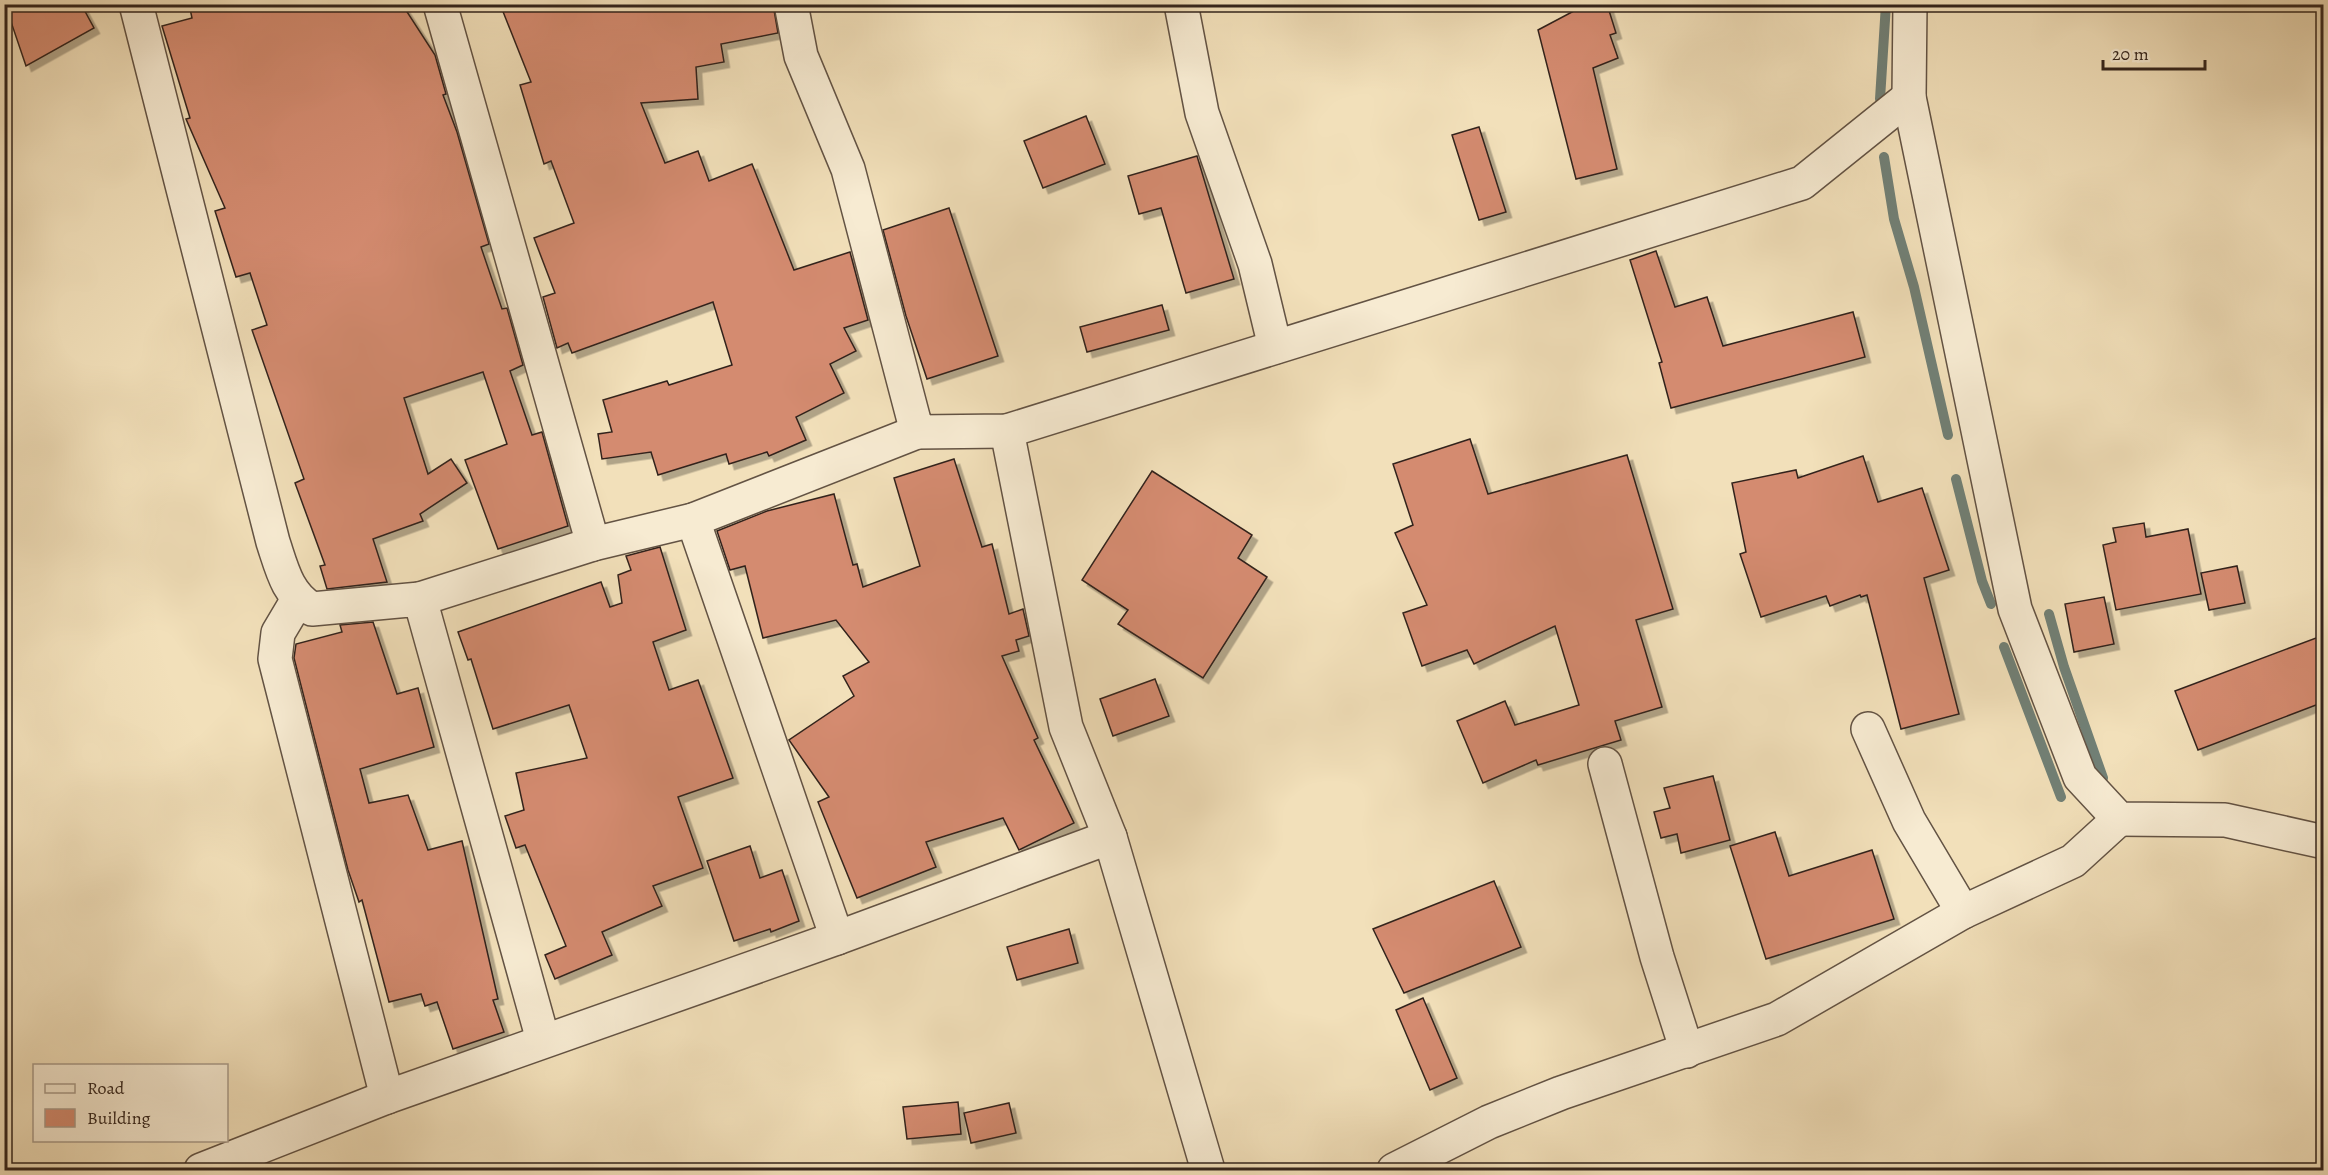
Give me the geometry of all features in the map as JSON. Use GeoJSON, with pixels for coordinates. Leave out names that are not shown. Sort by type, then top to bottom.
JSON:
{"type":"FeatureCollection","features":[{"type":"Feature","properties":{"kind":"street"},"geometry":{"type":"LineString","coordinates":[[136,4],[273,542],[288,585],[297,600],[312,609],[420,599],[593,544],[693,520],[917,432],[1007,431],[1802,183],[1909,97]]}},
{"type":"Feature","properties":{"kind":"street"},"geometry":{"type":"LineString","coordinates":[[440,4],[593,544]]}},
{"type":"Feature","properties":{"kind":"street"},"geometry":{"type":"LineString","coordinates":[[791,4],[801,56],[848,170],[917,432]]}},
{"type":"Feature","properties":{"kind":"street"},"geometry":{"type":"LineString","coordinates":[[1181,4],[1202,113],[1255,264],[1275,347]]}},
{"type":"Feature","properties":{"kind":"street"},"geometry":{"type":"LineString","coordinates":[[1910,4],[1909,97],[2015,609],[2080,777],[2119,819]]}},
{"type":"Feature","properties":{"kind":"street"},"geometry":{"type":"LineString","coordinates":[[1007,431],[1066,727],[1110,837],[1208,1170]]}},
{"type":"Feature","properties":{"kind":"street"},"geometry":{"type":"LineString","coordinates":[[693,520],[837,938]]}},
{"type":"Feature","properties":{"kind":"street"},"geometry":{"type":"LineString","coordinates":[[420,599],[543,1040]]}},
{"type":"Feature","properties":{"kind":"street"},"geometry":{"type":"LineString","coordinates":[[297,600],[278,633],[275,658],[387,1097]]}},
{"type":"Feature","properties":{"kind":"street"},"geometry":{"type":"LineString","coordinates":[[1868,729],[1909,821],[1963,912]]}},
{"type":"Feature","properties":{"kind":"street"},"geometry":{"type":"LineString","coordinates":[[1605,764],[1657,957],[1687,1051]]}},
{"type":"Feature","properties":{"kind":"street"},"geometry":{"type":"LineString","coordinates":[[1395,1170],[1489,1122],[1562,1093],[1777,1019],[1963,912],[2073,861],[2119,819],[2225,820],[2324,842]]}},
{"type":"Feature","properties":{"kind":"street"},"geometry":{"type":"LineString","coordinates":[[201,1170],[387,1097],[837,938],[1110,837]]}},
{"type":"Feature","properties":{"kind":"building"},"geometry":{"type":"Polygon","coordinates":[[[27,4],[81,4],[94,28],[26,66],[8,13],[27,4]]]}},
{"type":"Feature","properties":{"kind":"building"},"geometry":{"type":"Polygon","coordinates":[[[189,4],[402,4],[435,55],[446,94],[443,95],[457,132],[489,244],[481,247],[502,309],[507,308],[523,365],[510,371],[532,435],[542,432],[568,526],[498,549],[465,460],[507,444],[483,372],[404,398],[428,474],[451,459],[467,483],[420,514],[423,521],[373,539],[387,582],[327,589],[320,566],[325,565],[295,483],[304,479],[252,330],[267,325],[250,273],[236,277],[215,211],[225,208],[186,119],[190,118],[162,26],[192,18],[189,4]]]}},
{"type":"Feature","properties":{"kind":"building"},"geometry":{"type":"Polygon","coordinates":[[[500,4],[773,4],[778,33],[721,44],[724,62],[696,67],[698,99],[641,103],[665,163],[698,151],[709,181],[752,164],[794,270],[850,252],[868,320],[844,328],[856,351],[830,364],[844,393],[796,417],[806,440],[769,456],[767,452],[729,464],[726,454],[658,475],[651,452],[602,459],[598,434],[612,432],[603,400],[667,381],[669,385],[732,365],[713,302],[572,353],[568,343],[557,348],[543,297],[555,293],[534,238],[574,223],[551,161],[544,164],[520,85],[531,82],[500,4]]]}},
{"type":"Feature","properties":{"kind":"building"},"geometry":{"type":"Polygon","coordinates":[[[1587,4],[1607,4],[1616,33],[1610,35],[1618,58],[1593,68],[1617,169],[1576,179],[1538,30],[1587,4]]]}},
{"type":"Feature","properties":{"kind":"building"},"geometry":{"type":"Polygon","coordinates":[[[1086,116],[1105,164],[1043,188],[1024,141],[1086,116]]]}},
{"type":"Feature","properties":{"kind":"building"},"geometry":{"type":"Polygon","coordinates":[[[1479,127],[1506,212],[1479,220],[1452,135],[1479,127]]]}},
{"type":"Feature","properties":{"kind":"building"},"geometry":{"type":"Polygon","coordinates":[[[1197,156],[1234,279],[1186,293],[1161,208],[1139,214],[1128,176],[1197,156]]]}},
{"type":"Feature","properties":{"kind":"building"},"geometry":{"type":"Polygon","coordinates":[[[949,208],[998,356],[927,379],[906,316],[883,230],[949,208]]]}},
{"type":"Feature","properties":{"kind":"building"},"geometry":{"type":"Polygon","coordinates":[[[1656,251],[1675,307],[1707,297],[1723,346],[1853,312],[1865,357],[1671,408],[1659,363],[1662,362],[1630,260],[1656,251]]]}},
{"type":"Feature","properties":{"kind":"building"},"geometry":{"type":"Polygon","coordinates":[[[1162,305],[1169,330],[1087,352],[1080,327],[1162,305]]]}},
{"type":"Feature","properties":{"kind":"building"},"geometry":{"type":"Polygon","coordinates":[[[1470,439],[1488,494],[1627,455],[1673,609],[1636,620],[1662,707],[1615,721],[1621,740],[1538,765],[1536,760],[1483,783],[1457,721],[1505,701],[1515,725],[1579,705],[1555,626],[1474,664],[1467,650],[1422,666],[1403,613],[1427,605],[1395,533],[1413,525],[1393,464],[1470,439]]]}},
{"type":"Feature","properties":{"kind":"building"},"geometry":{"type":"Polygon","coordinates":[[[1863,456],[1878,502],[1922,488],[1949,570],[1924,578],[1959,714],[1901,729],[1867,595],[1861,597],[1860,595],[1830,606],[1826,596],[1761,617],[1740,554],[1746,552],[1732,483],[1796,470],[1798,478],[1863,456]]]}},
{"type":"Feature","properties":{"kind":"building"},"geometry":{"type":"Polygon","coordinates":[[[954,459],[982,547],[992,544],[1009,614],[1023,609],[1029,636],[1016,640],[1019,651],[1002,656],[1038,738],[1034,740],[1074,823],[1019,850],[1003,818],[926,842],[936,867],[857,898],[818,802],[829,797],[789,740],[854,696],[843,676],[869,662],[836,620],[763,638],[745,566],[730,570],[717,531],[767,511],[834,494],[853,565],[857,564],[863,587],[920,566],[894,478],[954,459]]]}},
{"type":"Feature","properties":{"kind":"building"},"geometry":{"type":"Polygon","coordinates":[[[1152,471],[1252,535],[1238,558],[1267,577],[1203,678],[1118,624],[1128,610],[1082,580],[1152,471]]]}},
{"type":"Feature","properties":{"kind":"building"},"geometry":{"type":"Polygon","coordinates":[[[2144,523],[2146,537],[2188,529],[2201,594],[2116,610],[2103,545],[2116,542],[2113,528],[2144,523]]]}},
{"type":"Feature","properties":{"kind":"building"},"geometry":{"type":"Polygon","coordinates":[[[660,547],[686,630],[653,642],[669,690],[698,680],[733,778],[678,797],[703,868],[653,886],[662,906],[602,932],[612,955],[555,979],[545,955],[566,946],[525,845],[516,848],[505,816],[524,810],[516,773],[587,758],[569,705],[493,729],[471,659],[468,660],[458,632],[601,582],[610,607],[622,603],[618,575],[631,570],[626,556],[660,547]]]}},
{"type":"Feature","properties":{"kind":"building"},"geometry":{"type":"Polygon","coordinates":[[[2237,566],[2245,603],[2209,610],[2201,573],[2237,566]]]}},
{"type":"Feature","properties":{"kind":"building"},"geometry":{"type":"Polygon","coordinates":[[[2104,597],[2114,644],[2074,652],[2065,604],[2104,597]]]}},
{"type":"Feature","properties":{"kind":"building"},"geometry":{"type":"Polygon","coordinates":[[[373,622],[397,694],[418,688],[434,747],[360,769],[369,803],[408,795],[428,850],[462,841],[498,999],[493,1000],[504,1032],[453,1049],[437,1002],[425,1006],[421,994],[389,1002],[362,900],[359,902],[348,870],[294,658],[296,644],[342,632],[340,625],[373,622]]]}},
{"type":"Feature","properties":{"kind":"building"},"geometry":{"type":"Polygon","coordinates":[[[2324,635],[2324,702],[2198,750],[2175,691],[2324,635]]]}},
{"type":"Feature","properties":{"kind":"building"},"geometry":{"type":"Polygon","coordinates":[[[1155,679],[1169,716],[1113,736],[1100,699],[1155,679]]]}},
{"type":"Feature","properties":{"kind":"building"},"geometry":{"type":"Polygon","coordinates":[[[1713,776],[1730,840],[1681,853],[1677,834],[1661,838],[1654,812],[1670,808],[1664,788],[1713,776]]]}},
{"type":"Feature","properties":{"kind":"building"},"geometry":{"type":"Polygon","coordinates":[[[1775,832],[1789,876],[1872,850],[1894,919],[1766,959],[1730,846],[1775,832]]]}},
{"type":"Feature","properties":{"kind":"building"},"geometry":{"type":"Polygon","coordinates":[[[750,846],[760,878],[782,870],[799,921],[771,932],[770,929],[734,941],[707,861],[750,846]]]}},
{"type":"Feature","properties":{"kind":"building"},"geometry":{"type":"Polygon","coordinates":[[[1494,881],[1521,947],[1404,993],[1373,929],[1494,881]]]}},
{"type":"Feature","properties":{"kind":"building"},"geometry":{"type":"Polygon","coordinates":[[[1069,929],[1078,963],[1017,980],[1007,947],[1069,929]]]}},
{"type":"Feature","properties":{"kind":"building"},"geometry":{"type":"Polygon","coordinates":[[[1423,998],[1457,1078],[1430,1090],[1396,1010],[1423,998]]]}},
{"type":"Feature","properties":{"kind":"building"},"geometry":{"type":"Polygon","coordinates":[[[958,1102],[961,1134],[907,1139],[903,1107],[958,1102]]]}},
{"type":"Feature","properties":{"kind":"building"},"geometry":{"type":"Polygon","coordinates":[[[1009,1103],[1016,1133],[971,1143],[964,1113],[1009,1103]]]}},
{"type":"Feature","properties":{"kind":"waterway"},"geometry":{"type":"LineString","coordinates":[[1880,99],[1886,4]]}},
{"type":"Feature","properties":{"kind":"waterway"},"geometry":{"type":"LineString","coordinates":[[1884,157],[1894,219],[1914,287],[1948,435]]}},
{"type":"Feature","properties":{"kind":"waterway"},"geometry":{"type":"LineString","coordinates":[[1956,479],[1982,581],[1991,604]]}},
{"type":"Feature","properties":{"kind":"waterway"},"geometry":{"type":"LineString","coordinates":[[2049,614],[2064,667],[2103,778]]}},
{"type":"Feature","properties":{"kind":"waterway"},"geometry":{"type":"LineString","coordinates":[[2004,647],[2061,797]]}}]}
